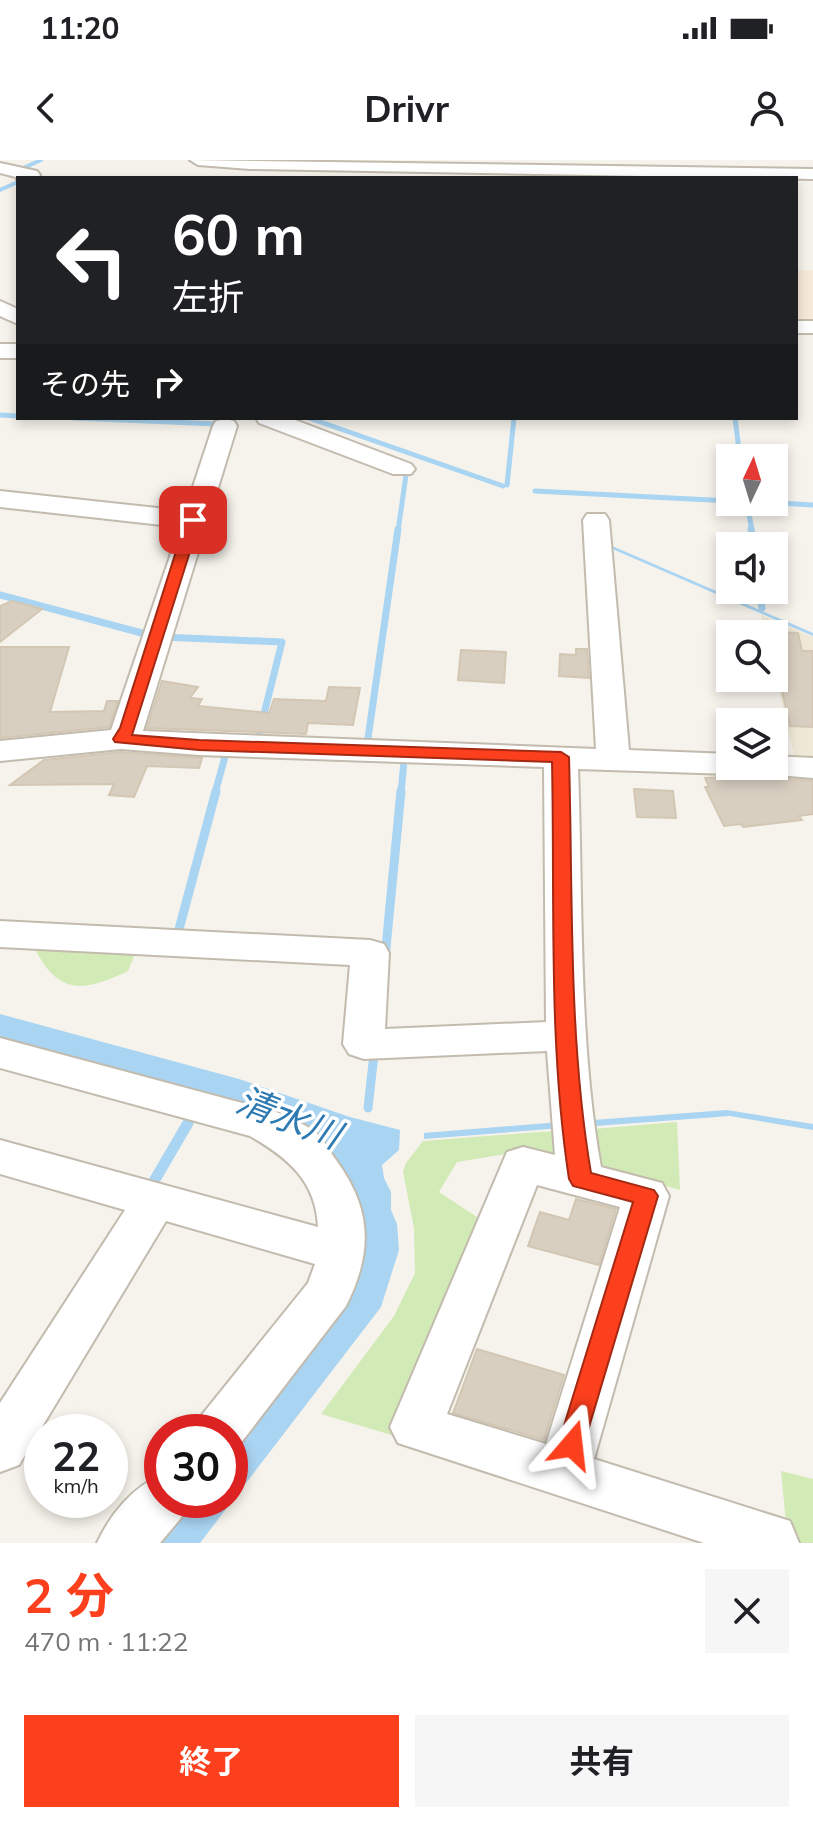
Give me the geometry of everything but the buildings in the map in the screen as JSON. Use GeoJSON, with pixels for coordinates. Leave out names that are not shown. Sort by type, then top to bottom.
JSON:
{"type":"FeatureCollection","features":[{"type":"Feature","properties":{"kind":"street"},"geometry":{"type":"LineString","coordinates":[[198,160],[308,162],[325,172],[453,164],[667,166],[774,176],[813,174]]}},
{"type":"Feature","properties":{"kind":"street"},"geometry":{"type":"LineString","coordinates":[[192,176],[218,162]]}},
{"type":"Feature","properties":{"kind":"street"},"geometry":{"type":"LineString","coordinates":[[0,168],[31,175],[29,176]]}},
{"type":"Feature","properties":{"kind":"street"},"geometry":{"type":"LineString","coordinates":[[273,420],[402,469]]}},
{"type":"Feature","properties":{"kind":"street"},"geometry":{"type":"LineString","coordinates":[[121,739],[129,728],[225,426]]}},
{"type":"Feature","properties":{"kind":"street"},"geometry":{"type":"LineString","coordinates":[[0,499],[193,520]]}},
{"type":"Feature","properties":{"kind":"street"},"geometry":{"type":"LineString","coordinates":[[596,520],[613,759]]}},
{"type":"Feature","properties":{"kind":"street"},"geometry":{"type":"LineString","coordinates":[[0,751],[121,739],[199,745],[716,763]]}},
{"type":"Feature","properties":{"kind":"street"},"geometry":{"type":"LineString","coordinates":[[561,757],[567,1036],[573,1131],[581,1179]]}},
{"type":"Feature","properties":{"kind":"street"},"geometry":{"type":"LineString","coordinates":[[788,767],[813,768]]}},
{"type":"Feature","properties":{"kind":"street"},"geometry":{"type":"LineString","coordinates":[[0,934],[370,953],[364,1044],[567,1036]]}},
{"type":"Feature","properties":{"kind":"street"},"geometry":{"type":"LineString","coordinates":[[0,1053],[264,1124],[301,1145],[316,1162],[333,1190],[340,1209],[342,1253],[329,1292],[233,1414]]}},
{"type":"Feature","properties":{"kind":"street"},"geometry":{"type":"LineString","coordinates":[[0,1157],[342,1253]]}},
{"type":"Feature","properties":{"kind":"street"},"geometry":{"type":"LineString","coordinates":[[563,1473],[646,1196],[523,1164],[416,1427],[771,1539],[771,1543]]}},
{"type":"Feature","properties":{"kind":"street"},"geometry":{"type":"LineString","coordinates":[[0,1448],[154,1202]]}},
{"type":"Feature","properties":{"kind":"street"},"geometry":{"type":"LineString","coordinates":[[125,1543],[147,1518]]}},
{"type":"Feature","properties":{"kind":"shaded area"},"geometry":{"type":"Polygon","coordinates":[[[798,270],[813,270],[813,326],[798,326],[798,270]]]}},
{"type":"Feature","properties":{"kind":"shaded area"},"geometry":{"type":"Polygon","coordinates":[[[788,626],[813,637],[813,760],[795,759],[788,729],[788,708],[783,708],[779,692],[788,692],[788,626]]]}},
{"type":"Feature","properties":{"kind":"green space"},"geometry":{"type":"Polygon","coordinates":[[[34,947],[137,949],[128,971],[85,986],[63,982],[43,963],[34,947]]]}},
{"type":"Feature","properties":{"kind":"green space"},"geometry":{"type":"Polygon","coordinates":[[[677,1122],[680,1190],[587,1164],[581,1130],[677,1122]]]}},
{"type":"Feature","properties":{"kind":"green space"},"geometry":{"type":"Polygon","coordinates":[[[567,1130],[574,1161],[530,1150],[457,1162],[439,1192],[483,1221],[395,1436],[321,1414],[394,1316],[415,1273],[414,1228],[403,1172],[423,1141],[567,1130]]]}},
{"type":"Feature","properties":{"kind":"green space"},"geometry":{"type":"Polygon","coordinates":[[[781,1471],[813,1479],[813,1543],[788,1543],[781,1471]]]}},
{"type":"Feature","properties":{"kind":"water"},"geometry":{"type":"Polygon","coordinates":[[[603,542],[716,591],[716,594],[603,545],[603,542]]]}},
{"type":"Feature","properties":{"kind":"water"},"geometry":{"type":"Polygon","coordinates":[[[739,604],[783,620],[776,620],[739,604]]]}},
{"type":"Feature","properties":{"kind":"water"},"geometry":{"type":"Polygon","coordinates":[[[788,622],[813,633],[813,636],[788,625],[788,622]]]}},
{"type":"Feature","properties":{"kind":"water","name":"清水川"},"geometry":{"type":"Polygon","coordinates":[[[0,1014],[239,1079],[350,1117],[400,1130],[399,1150],[382,1165],[391,1192],[391,1210],[397,1224],[399,1250],[381,1307],[248,1480],[248,1414],[245,1414],[337,1300],[308,1142],[0,1045],[0,1014]]]}},
{"type":"Feature","properties":{"kind":"water"},"geometry":{"type":"Polygon","coordinates":[[[727,1110],[813,1124],[813,1130],[730,1116],[582,1127],[580,1121],[727,1110]]]}},
{"type":"Feature","properties":{"kind":"water"},"geometry":{"type":"Polygon","coordinates":[[[560,1122],[562,1128],[424,1139],[424,1133],[560,1122]]]}},
{"type":"Feature","properties":{"kind":"water"},"geometry":{"type":"Polygon","coordinates":[[[158,1518],[219,1518],[200,1543],[137,1543],[158,1518]]]}},
{"type":"Feature","properties":{"kind":"waterway"},"geometry":{"type":"LineString","coordinates":[[22,171],[19,170],[41,160]]}},
{"type":"Feature","properties":{"kind":"waterway"},"geometry":{"type":"LineString","coordinates":[[0,190],[16,183]]}},
{"type":"Feature","properties":{"kind":"waterway"},"geometry":{"type":"LineString","coordinates":[[0,415],[16,416]]}},
{"type":"Feature","properties":{"kind":"waterway"},"geometry":{"type":"LineString","coordinates":[[123,420],[218,424],[216,430]]}},
{"type":"Feature","properties":{"kind":"waterway"},"geometry":{"type":"LineString","coordinates":[[315,420],[503,486]]}},
{"type":"Feature","properties":{"kind":"waterway"},"geometry":{"type":"LineString","coordinates":[[507,485],[514,420]]}},
{"type":"Feature","properties":{"kind":"waterway"},"geometry":{"type":"LineString","coordinates":[[735,420],[738,444]]}},
{"type":"Feature","properties":{"kind":"waterway"},"geometry":{"type":"LineString","coordinates":[[398,531],[407,468]]}},
{"type":"Feature","properties":{"kind":"waterway"},"geometry":{"type":"LineString","coordinates":[[535,491],[716,500]]}},
{"type":"Feature","properties":{"kind":"waterway"},"geometry":{"type":"LineString","coordinates":[[788,504],[813,505]]}},
{"type":"Feature","properties":{"kind":"waterway"},"geometry":{"type":"LineString","coordinates":[[749,516],[752,531]]}},
{"type":"Feature","properties":{"kind":"waterway"},"geometry":{"type":"LineString","coordinates":[[367,745],[398,529]]}},
{"type":"Feature","properties":{"kind":"waterway"},"geometry":{"type":"LineString","coordinates":[[0,595],[149,635],[150,631]]}},
{"type":"Feature","properties":{"kind":"waterway"},"geometry":{"type":"LineString","coordinates":[[761,604],[762,608]]}},
{"type":"Feature","properties":{"kind":"waterway"},"geometry":{"type":"LineString","coordinates":[[162,637],[282,642],[257,742]]}},
{"type":"Feature","properties":{"kind":"waterway"},"geometry":{"type":"LineString","coordinates":[[215,793],[226,753],[231,753]]}},
{"type":"Feature","properties":{"kind":"waterway"},"geometry":{"type":"LineString","coordinates":[[401,793],[404,761]]}},
{"type":"Feature","properties":{"kind":"waterway"},"geometry":{"type":"LineString","coordinates":[[178,933],[216,791]]}},
{"type":"Feature","properties":{"kind":"waterway"},"geometry":{"type":"LineString","coordinates":[[385,958],[401,791]]}},
{"type":"Feature","properties":{"kind":"waterway"},"geometry":{"type":"LineString","coordinates":[[368,1108],[374,1054]]}},
{"type":"Feature","properties":{"kind":"waterway"},"geometry":{"type":"LineString","coordinates":[[187,1125],[193,1114]]}},
{"type":"Feature","properties":{"kind":"waterway"},"geometry":{"type":"LineString","coordinates":[[150,1188],[188,1123]]}},
{"type":"Feature","properties":{"kind":"route"},"geometry":{"type":"LineString","coordinates":[[193,520],[129,728],[121,739],[199,745],[561,757],[567,1036],[573,1131],[581,1179],[646,1196],[572,1445]]}}]}
